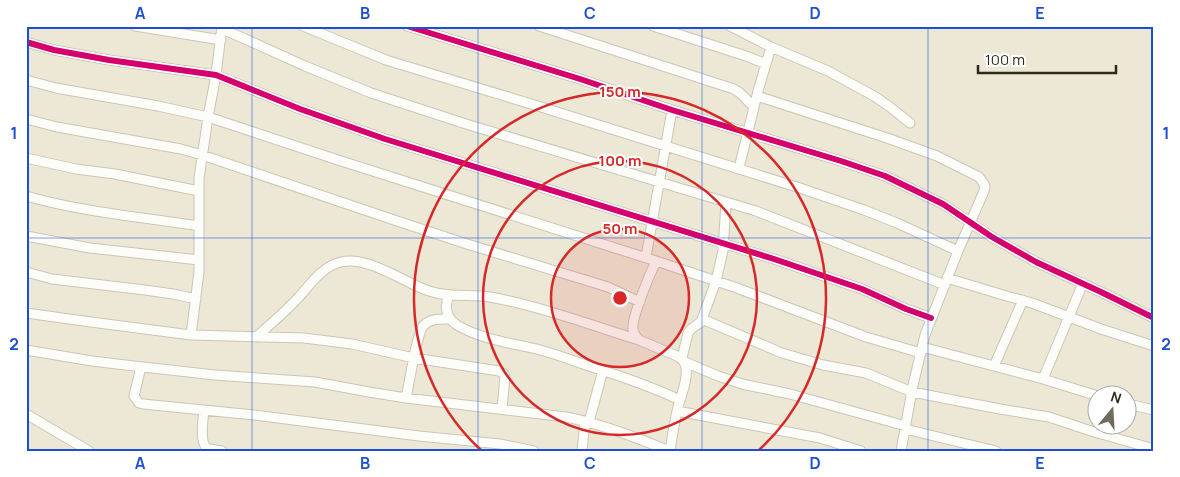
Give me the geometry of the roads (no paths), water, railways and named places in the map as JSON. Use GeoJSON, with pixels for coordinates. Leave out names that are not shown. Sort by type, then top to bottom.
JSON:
{"type":"FeatureCollection","features":[{"type":"Feature","properties":{"kind":"street"},"geometry":{"type":"LineString","coordinates":[[135,26],[221,40]]}},
{"type":"Feature","properties":{"kind":"street"},"geometry":{"type":"LineString","coordinates":[[303,26],[386,60],[739,168],[864,210],[958,251]]}},
{"type":"Feature","properties":{"kind":"street"},"geometry":{"type":"LineString","coordinates":[[407,26],[885,176],[944,204],[992,237],[1018,252],[1154,318]]}},
{"type":"Feature","properties":{"kind":"street"},"geometry":{"type":"LineString","coordinates":[[539,26],[734,89],[754,107]]}},
{"type":"Feature","properties":{"kind":"street"},"geometry":{"type":"LineString","coordinates":[[652,26],[766,64]]}},
{"type":"Feature","properties":{"kind":"street"},"geometry":{"type":"LineString","coordinates":[[730,26],[839,76],[874,96],[910,123]]}},
{"type":"Feature","properties":{"kind":"street"},"geometry":{"type":"LineString","coordinates":[[191,335],[199,272],[199,191],[202,155],[222,28],[298,63],[371,93],[475,127],[726,202],[946,282],[1023,300],[1101,329],[1154,346]]}},
{"type":"Feature","properties":{"kind":"street"},"geometry":{"type":"LineString","coordinates":[[26,42],[54,50],[108,60],[216,75],[300,109],[385,139],[774,259],[854,286],[931,318]]}},
{"type":"Feature","properties":{"kind":"street"},"geometry":{"type":"LineString","coordinates":[[739,168],[771,46]]}},
{"type":"Feature","properties":{"kind":"street"},"geometry":{"type":"LineString","coordinates":[[26,80],[56,88],[208,117],[646,257],[866,336],[994,366],[1088,393]]}},
{"type":"Feature","properties":{"kind":"street"},"geometry":{"type":"LineString","coordinates":[[757,96],[922,150],[979,177],[985,187],[931,318],[912,392],[901,451]]}},
{"type":"Feature","properties":{"kind":"street"},"geometry":{"type":"LineString","coordinates":[[646,257],[672,110]]}},
{"type":"Feature","properties":{"kind":"street"},"geometry":{"type":"LineString","coordinates":[[26,119],[57,127],[181,149],[202,155],[416,228],[608,287],[640,302]]}},
{"type":"Feature","properties":{"kind":"street"},"geometry":{"type":"LineString","coordinates":[[26,158],[199,191]]}},
{"type":"Feature","properties":{"kind":"street"},"geometry":{"type":"LineString","coordinates":[[26,196],[68,206],[199,226]]}},
{"type":"Feature","properties":{"kind":"street"},"geometry":{"type":"LineString","coordinates":[[26,350],[141,367],[215,375],[315,382],[406,398],[558,415],[587,421],[633,436],[670,451],[677,411],[685,383],[686,372],[683,360],[688,333],[702,319],[716,282],[722,259],[726,202]]}},
{"type":"Feature","properties":{"kind":"street"},"geometry":{"type":"LineString","coordinates":[[26,236],[90,248],[199,260]]}},
{"type":"Feature","properties":{"kind":"street"},"geometry":{"type":"LineString","coordinates":[[256,336],[298,298],[324,269],[343,261],[364,263],[429,291],[448,295],[476,296],[499,300],[549,312],[639,340],[718,376],[742,384],[790,394],[905,428],[996,451]]}},
{"type":"Feature","properties":{"kind":"street"},"geometry":{"type":"LineString","coordinates":[[639,340],[635,336],[632,324],[656,261]]}},
{"type":"Feature","properties":{"kind":"street"},"geometry":{"type":"LineString","coordinates":[[26,272],[52,279],[164,293],[196,299]]}},
{"type":"Feature","properties":{"kind":"street"},"geometry":{"type":"LineString","coordinates":[[1043,379],[1083,284]]}},
{"type":"Feature","properties":{"kind":"street"},"geometry":{"type":"LineString","coordinates":[[448,295],[446,308],[450,319],[456,324],[485,336],[541,350],[603,370],[657,389],[680,400]]}},
{"type":"Feature","properties":{"kind":"street"},"geometry":{"type":"LineString","coordinates":[[994,366],[1023,300]]}},
{"type":"Feature","properties":{"kind":"street"},"geometry":{"type":"LineString","coordinates":[[26,313],[191,335],[304,338],[352,344],[414,358],[501,372],[505,376],[502,408]]}},
{"type":"Feature","properties":{"kind":"street"},"geometry":{"type":"LineString","coordinates":[[406,398],[420,330],[423,325],[434,320],[450,319]]}},
{"type":"Feature","properties":{"kind":"street"},"geometry":{"type":"LineString","coordinates":[[702,319],[790,356],[823,365],[866,373],[912,392],[1049,418],[1154,450]]}},
{"type":"Feature","properties":{"kind":"street"},"geometry":{"type":"LineString","coordinates":[[141,367],[134,396],[139,403],[500,444],[534,451]]}},
{"type":"Feature","properties":{"kind":"street"},"geometry":{"type":"LineString","coordinates":[[582,451],[587,421],[603,370]]}},
{"type":"Feature","properties":{"kind":"street"},"geometry":{"type":"LineString","coordinates":[[1138,406],[1154,410]]}},
{"type":"Feature","properties":{"kind":"street"},"geometry":{"type":"LineString","coordinates":[[204,411],[202,439],[204,445],[206,448],[222,451]]}},
{"type":"Feature","properties":{"kind":"street"},"geometry":{"type":"LineString","coordinates":[[677,411],[820,438],[861,451]]}},
{"type":"Feature","properties":{"kind":"street"},"geometry":{"type":"LineString","coordinates":[[26,414],[89,451]]}}]}
